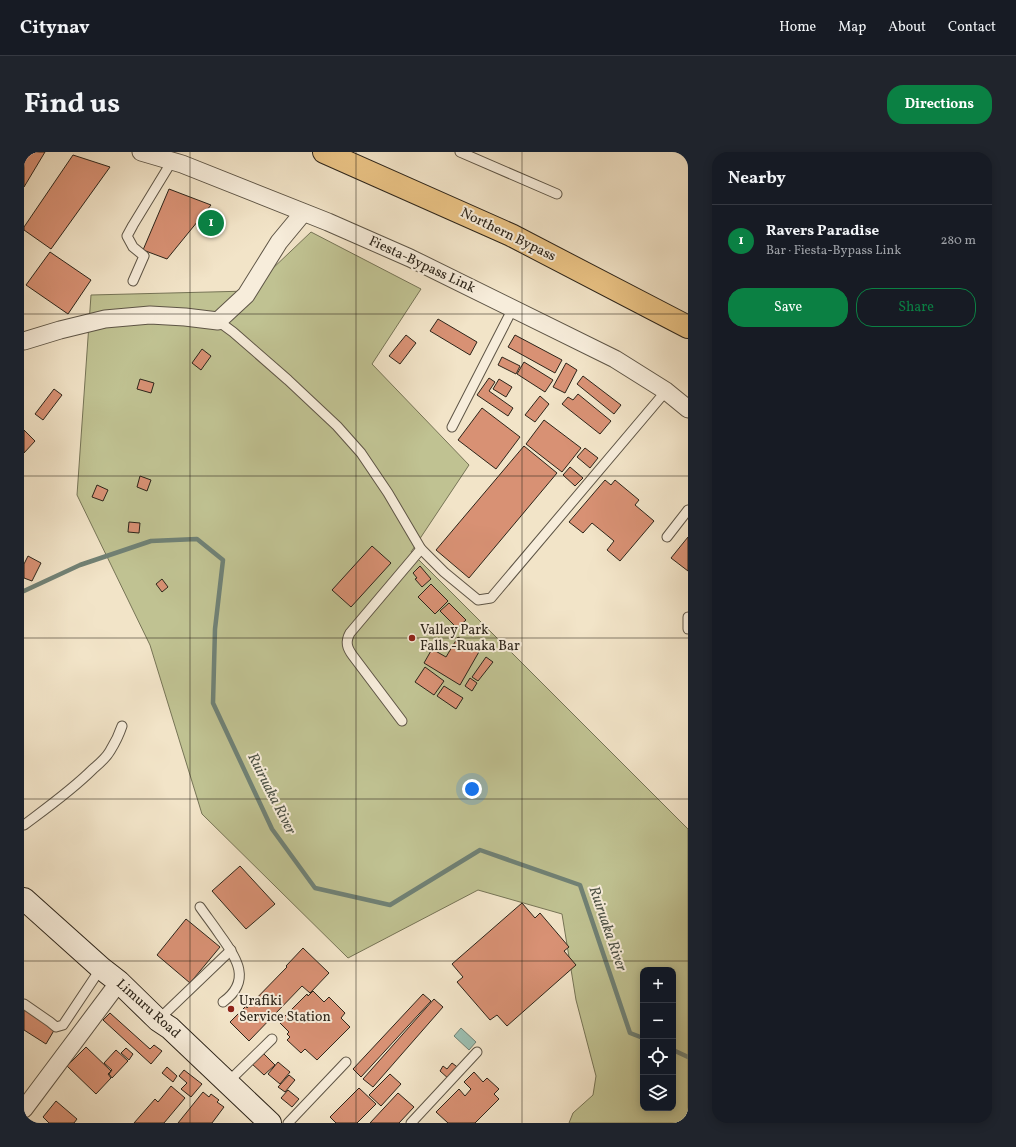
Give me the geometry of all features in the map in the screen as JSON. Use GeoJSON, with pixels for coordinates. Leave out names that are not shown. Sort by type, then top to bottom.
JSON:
{"type":"FeatureCollection","features":[{"type":"Feature","properties":{"kind":"main road","name":"Northern Bypass"},"geometry":{"type":"LineString","coordinates":[[324,152],[511,234],[688,326]]}},
{"type":"Feature","properties":{"kind":"main road","name":"Limuru Road"},"geometry":{"type":"LineString","coordinates":[[24,898],[101,968],[119,982],[158,1020],[170,1028],[270,1123]]}},
{"type":"Feature","properties":{"kind":"street","name":"Fiesta-Bypass Link"},"geometry":{"type":"LineString","coordinates":[[140,152],[182,164],[410,258],[615,359],[666,392],[688,409]]}},
{"type":"Feature","properties":{"kind":"street"},"geometry":{"type":"LineString","coordinates":[[24,341],[105,319],[150,315],[218,321],[246,295],[279,242],[303,213]]}},
{"type":"Feature","properties":{"kind":"street"},"geometry":{"type":"LineString","coordinates":[[24,1108],[119,982]]}},
{"type":"Feature","properties":{"kind":"lane"},"geometry":{"type":"LineString","coordinates":[[460,152],[557,194]]}},
{"type":"Feature","properties":{"kind":"lane"},"geometry":{"type":"LineString","coordinates":[[133,281],[144,256],[133,247],[127,236],[172,161]]}},
{"type":"Feature","properties":{"kind":"lane"},"geometry":{"type":"LineString","coordinates":[[452,427],[513,308]]}},
{"type":"Feature","properties":{"kind":"lane"},"geometry":{"type":"LineString","coordinates":[[218,321],[233,332],[298,389],[337,426],[365,459],[388,493],[421,549],[444,572],[478,600],[491,598],[666,392]]}},
{"type":"Feature","properties":{"kind":"lane"},"geometry":{"type":"LineString","coordinates":[[667,537],[688,510]]}},
{"type":"Feature","properties":{"kind":"lane"},"geometry":{"type":"LineString","coordinates":[[402,721],[352,656],[347,644],[347,638],[421,549]]}},
{"type":"Feature","properties":{"kind":"lane"},"geometry":{"type":"LineString","coordinates":[[688,616],[688,629]]}},
{"type":"Feature","properties":{"kind":"lane"},"geometry":{"type":"LineString","coordinates":[[24,825],[71,790],[99,764],[109,753],[122,726]]}},
{"type":"Feature","properties":{"kind":"lane"},"geometry":{"type":"LineString","coordinates":[[200,907],[237,960],[239,979],[238,985],[230,997],[223,1002]]}},
{"type":"Feature","properties":{"kind":"lane"},"geometry":{"type":"LineString","coordinates":[[158,1020],[231,950]]}},
{"type":"Feature","properties":{"kind":"lane"},"geometry":{"type":"LineString","coordinates":[[24,1004],[56,1027],[63,1025],[101,968]]}},
{"type":"Feature","properties":{"kind":"lane"},"geometry":{"type":"LineString","coordinates":[[226,1082],[272,1039]]}},
{"type":"Feature","properties":{"kind":"lane"},"geometry":{"type":"LineString","coordinates":[[411,1123],[478,1052]]}},
{"type":"Feature","properties":{"kind":"lane"},"geometry":{"type":"LineString","coordinates":[[288,1123],[346,1062]]}},
{"type":"Feature","properties":{"kind":"green space"},"geometry":{"type":"Polygon","coordinates":[[[311,232],[421,289],[372,364],[469,465],[411,552],[688,829],[688,1123],[569,1123],[573,1113],[593,1095],[596,1076],[576,1000],[562,914],[478,890],[348,958],[202,814],[150,645],[77,495],[91,295],[249,291],[311,232]]]}},
{"type":"Feature","properties":{"kind":"shaded area"},"geometry":{"type":"Polygon","coordinates":[[[461,1028],[476,1042],[469,1050],[454,1036],[461,1028]]]}},
{"type":"Feature","properties":{"kind":"building"},"geometry":{"type":"Polygon","coordinates":[[[30,152],[45,152],[24,187],[24,163],[30,152]]]}},
{"type":"Feature","properties":{"kind":"building"},"geometry":{"type":"Polygon","coordinates":[[[73,155],[110,167],[51,249],[24,230],[24,227],[73,155]]]}},
{"type":"Feature","properties":{"kind":"building"},"geometry":{"type":"Polygon","coordinates":[[[169,189],[211,205],[167,259],[143,250],[169,189]]]}},
{"type":"Feature","properties":{"kind":"building"},"geometry":{"type":"Polygon","coordinates":[[[50,252],[91,280],[68,314],[26,285],[50,252]]]}},
{"type":"Feature","properties":{"kind":"building"},"geometry":{"type":"Polygon","coordinates":[[[438,319],[477,342],[470,355],[430,331],[438,319]]]}},
{"type":"Feature","properties":{"kind":"building"},"geometry":{"type":"Polygon","coordinates":[[[406,335],[416,343],[400,364],[389,356],[406,335]]]}},
{"type":"Feature","properties":{"kind":"building"},"geometry":{"type":"Polygon","coordinates":[[[515,335],[562,360],[555,373],[508,347],[515,335]]]}},
{"type":"Feature","properties":{"kind":"building"},"geometry":{"type":"Polygon","coordinates":[[[202,349],[211,356],[201,370],[192,363],[202,349]]]}},
{"type":"Feature","properties":{"kind":"building"},"geometry":{"type":"Polygon","coordinates":[[[502,357],[520,366],[516,374],[498,365],[502,357]]]}},
{"type":"Feature","properties":{"kind":"building"},"geometry":{"type":"Polygon","coordinates":[[[524,362],[553,380],[545,392],[517,374],[524,362]]]}},
{"type":"Feature","properties":{"kind":"building"},"geometry":{"type":"Polygon","coordinates":[[[566,363],[577,370],[565,393],[553,387],[566,363]]]}},
{"type":"Feature","properties":{"kind":"building"},"geometry":{"type":"Polygon","coordinates":[[[583,376],[621,405],[614,414],[577,384],[583,376]]]}},
{"type":"Feature","properties":{"kind":"building"},"geometry":{"type":"Polygon","coordinates":[[[489,378],[495,382],[489,391],[513,408],[508,416],[477,395],[489,378]]]}},
{"type":"Feature","properties":{"kind":"building"},"geometry":{"type":"Polygon","coordinates":[[[140,379],[154,383],[151,393],[137,389],[140,379]]]}},
{"type":"Feature","properties":{"kind":"building"},"geometry":{"type":"Polygon","coordinates":[[[499,379],[512,387],[506,397],[493,389],[499,379]]]}},
{"type":"Feature","properties":{"kind":"building"},"geometry":{"type":"Polygon","coordinates":[[[54,389],[62,395],[43,420],[35,414],[54,389]]]}},
{"type":"Feature","properties":{"kind":"building"},"geometry":{"type":"Polygon","coordinates":[[[578,394],[611,421],[600,434],[562,404],[568,397],[573,400],[578,394]]]}},
{"type":"Feature","properties":{"kind":"building"},"geometry":{"type":"Polygon","coordinates":[[[540,396],[549,404],[535,422],[525,415],[540,396]]]}},
{"type":"Feature","properties":{"kind":"building"},"geometry":{"type":"Polygon","coordinates":[[[482,408],[520,437],[496,469],[458,440],[482,408]]]}},
{"type":"Feature","properties":{"kind":"building"},"geometry":{"type":"Polygon","coordinates":[[[544,420],[581,448],[562,472],[526,444],[544,420]]]}},
{"type":"Feature","properties":{"kind":"building"},"geometry":{"type":"Polygon","coordinates":[[[24,430],[35,441],[24,453],[24,430]]]}},
{"type":"Feature","properties":{"kind":"building"},"geometry":{"type":"Polygon","coordinates":[[[524,446],[557,473],[469,578],[436,550],[524,446]]]}},
{"type":"Feature","properties":{"kind":"building"},"geometry":{"type":"Polygon","coordinates":[[[585,448],[598,458],[590,468],[577,457],[585,448]]]}},
{"type":"Feature","properties":{"kind":"building"},"geometry":{"type":"Polygon","coordinates":[[[570,467],[583,478],[575,486],[563,475],[570,467]]]}},
{"type":"Feature","properties":{"kind":"building"},"geometry":{"type":"Polygon","coordinates":[[[140,476],[151,480],[147,491],[137,487],[140,476]]]}},
{"type":"Feature","properties":{"kind":"building"},"geometry":{"type":"Polygon","coordinates":[[[605,480],[611,485],[615,480],[639,500],[635,505],[654,521],[620,561],[607,550],[614,541],[592,523],[583,533],[569,522],[605,480]]]}},
{"type":"Feature","properties":{"kind":"building"},"geometry":{"type":"Polygon","coordinates":[[[97,485],[108,490],[103,501],[92,497],[97,485]]]}},
{"type":"Feature","properties":{"kind":"building"},"geometry":{"type":"Polygon","coordinates":[[[129,522],[140,523],[139,533],[128,532],[129,522]]]}},
{"type":"Feature","properties":{"kind":"building"},"geometry":{"type":"Polygon","coordinates":[[[688,537],[688,571],[671,558],[688,537]]]}},
{"type":"Feature","properties":{"kind":"building"},"geometry":{"type":"Polygon","coordinates":[[[372,546],[391,563],[351,607],[332,590],[372,546]]]}},
{"type":"Feature","properties":{"kind":"building"},"geometry":{"type":"Polygon","coordinates":[[[28,556],[41,563],[32,581],[24,578],[24,564],[28,556]]]}},
{"type":"Feature","properties":{"kind":"building"},"geometry":{"type":"Polygon","coordinates":[[[420,566],[431,579],[422,587],[415,579],[417,578],[413,573],[420,566]]]}},
{"type":"Feature","properties":{"kind":"building"},"geometry":{"type":"Polygon","coordinates":[[[162,579],[168,587],[162,592],[156,584],[162,579]]]}},
{"type":"Feature","properties":{"kind":"building"},"geometry":{"type":"Polygon","coordinates":[[[431,584],[448,601],[435,614],[418,597],[431,584]]]}},
{"type":"Feature","properties":{"kind":"building"},"geometry":{"type":"Polygon","coordinates":[[[449,603],[466,620],[457,628],[440,611],[449,603]]]}},
{"type":"Feature","properties":{"kind":"building"},"geometry":{"type":"Polygon","coordinates":[[[458,637],[480,650],[460,685],[424,663],[432,649],[446,657],[458,637]]]}},
{"type":"Feature","properties":{"kind":"building"},"geometry":{"type":"Polygon","coordinates":[[[486,657],[493,662],[478,681],[472,677],[486,657]]]}},
{"type":"Feature","properties":{"kind":"building"},"geometry":{"type":"Polygon","coordinates":[[[425,667],[444,681],[434,695],[415,682],[425,667]]]}},
{"type":"Feature","properties":{"kind":"building"},"geometry":{"type":"Polygon","coordinates":[[[470,678],[477,683],[472,691],[465,686],[470,678]]]}},
{"type":"Feature","properties":{"kind":"building"},"geometry":{"type":"Polygon","coordinates":[[[444,686],[463,698],[456,709],[437,696],[444,686]]]}},
{"type":"Feature","properties":{"kind":"building"},"geometry":{"type":"Polygon","coordinates":[[[240,866],[275,904],[246,929],[212,891],[240,866]]]}},
{"type":"Feature","properties":{"kind":"building"},"geometry":{"type":"Polygon","coordinates":[[[522,903],[535,918],[540,913],[569,947],[564,951],[576,965],[507,1026],[497,1015],[490,1020],[457,982],[463,977],[452,964],[522,903]]]}},
{"type":"Feature","properties":{"kind":"building"},"geometry":{"type":"Polygon","coordinates":[[[186,919],[220,947],[190,983],[157,955],[186,919]]]}},
{"type":"Feature","properties":{"kind":"building"},"geometry":{"type":"Polygon","coordinates":[[[303,948],[329,973],[310,993],[302,986],[249,1041],[230,1022],[246,1006],[247,1008],[287,967],[286,966],[303,948]]]}},
{"type":"Feature","properties":{"kind":"building"},"geometry":{"type":"Polygon","coordinates":[[[313,991],[324,1002],[329,997],[345,1013],[341,1018],[350,1027],[317,1060],[305,1049],[301,1053],[287,1040],[290,1037],[287,1034],[289,1032],[279,1022],[307,994],[308,996],[313,991]]]}},
{"type":"Feature","properties":{"kind":"building"},"geometry":{"type":"Polygon","coordinates":[[[423,994],[431,1001],[361,1077],[353,1069],[423,994]]]}},
{"type":"Feature","properties":{"kind":"building"},"geometry":{"type":"Polygon","coordinates":[[[434,999],[443,1007],[373,1087],[363,1079],[434,999]]]}},
{"type":"Feature","properties":{"kind":"building"},"geometry":{"type":"Polygon","coordinates":[[[24,1007],[56,1027],[46,1044],[24,1030],[24,1007]]]}},
{"type":"Feature","properties":{"kind":"building"},"geometry":{"type":"Polygon","coordinates":[[[110,1013],[150,1049],[154,1045],[162,1051],[151,1064],[103,1020],[110,1013]]]}},
{"type":"Feature","properties":{"kind":"building"},"geometry":{"type":"Polygon","coordinates":[[[86,1047],[111,1071],[108,1074],[111,1078],[96,1094],[67,1066],[86,1047]]]}},
{"type":"Feature","properties":{"kind":"building"},"geometry":{"type":"Polygon","coordinates":[[[126,1048],[133,1054],[129,1060],[121,1053],[126,1048]]]}},
{"type":"Feature","properties":{"kind":"building"},"geometry":{"type":"Polygon","coordinates":[[[116,1050],[128,1061],[112,1078],[109,1074],[112,1070],[104,1063],[116,1050]]]}},
{"type":"Feature","properties":{"kind":"building"},"geometry":{"type":"Polygon","coordinates":[[[262,1052],[275,1065],[264,1075],[251,1063],[262,1052]]]}},
{"type":"Feature","properties":{"kind":"building"},"geometry":{"type":"Polygon","coordinates":[[[278,1062],[290,1072],[280,1084],[268,1074],[278,1062]]]}},
{"type":"Feature","properties":{"kind":"building"},"geometry":{"type":"Polygon","coordinates":[[[452,1063],[460,1069],[450,1080],[440,1071],[443,1066],[447,1069],[452,1063]]]}},
{"type":"Feature","properties":{"kind":"building"},"geometry":{"type":"Polygon","coordinates":[[[167,1067],[177,1076],[173,1082],[162,1073],[167,1067]]]}},
{"type":"Feature","properties":{"kind":"building"},"geometry":{"type":"Polygon","coordinates":[[[184,1070],[202,1084],[191,1097],[181,1089],[187,1083],[179,1076],[184,1070]]]}},
{"type":"Feature","properties":{"kind":"building"},"geometry":{"type":"Polygon","coordinates":[[[474,1072],[483,1082],[487,1078],[499,1089],[494,1094],[499,1099],[475,1123],[448,1123],[436,1112],[459,1089],[465,1096],[471,1089],[464,1082],[474,1072]]]}},
{"type":"Feature","properties":{"kind":"building"},"geometry":{"type":"Polygon","coordinates":[[[390,1074],[401,1084],[381,1106],[369,1095],[390,1074]]]}},
{"type":"Feature","properties":{"kind":"building"},"geometry":{"type":"Polygon","coordinates":[[[289,1075],[295,1080],[285,1092],[278,1087],[289,1075]]]}},
{"type":"Feature","properties":{"kind":"building"},"geometry":{"type":"Polygon","coordinates":[[[171,1086],[185,1098],[164,1123],[134,1123],[155,1099],[158,1102],[171,1086]]]}},
{"type":"Feature","properties":{"kind":"building"},"geometry":{"type":"Polygon","coordinates":[[[359,1088],[376,1104],[357,1123],[336,1123],[330,1117],[359,1088]]]}},
{"type":"Feature","properties":{"kind":"building"},"geometry":{"type":"Polygon","coordinates":[[[288,1090],[299,1099],[292,1107],[281,1098],[288,1090]]]}},
{"type":"Feature","properties":{"kind":"building"},"geometry":{"type":"Polygon","coordinates":[[[203,1092],[209,1097],[211,1094],[219,1100],[217,1102],[224,1107],[212,1123],[178,1123],[203,1092]]]}},
{"type":"Feature","properties":{"kind":"building"},"geometry":{"type":"Polygon","coordinates":[[[398,1093],[414,1107],[399,1123],[370,1123],[398,1093]]]}},
{"type":"Feature","properties":{"kind":"building"},"geometry":{"type":"Polygon","coordinates":[[[56,1101],[77,1119],[74,1123],[49,1123],[43,1117],[56,1101]]]}},
{"type":"Feature","properties":{"kind":"waterway","name":"Ruiruaka River"},"geometry":{"type":"LineString","coordinates":[[24,591],[80,565],[151,541],[197,539],[223,560],[215,629],[213,703],[272,829],[315,888],[390,905],[480,850],[580,885],[630,1033],[640,1037]]}},
{"type":"Feature","properties":{"kind":"waterway","name":"Ruiruaka River"},"geometry":{"type":"LineString","coordinates":[[676,1051],[688,1057]]}},
{"type":"Feature","properties":{"kind":"place","name":"Ravers Paradise"},"geometry":{"type":"Point","coordinates":[211,223]}},
{"type":"Feature","properties":{"kind":"place","name":"Valley Park Falls -Ruaka Bar"},"geometry":{"type":"Point","coordinates":[412,638]}},
{"type":"Feature","properties":{"kind":"place","name":"Urafiki Service Station"},"geometry":{"type":"Point","coordinates":[231,1009]}}]}
